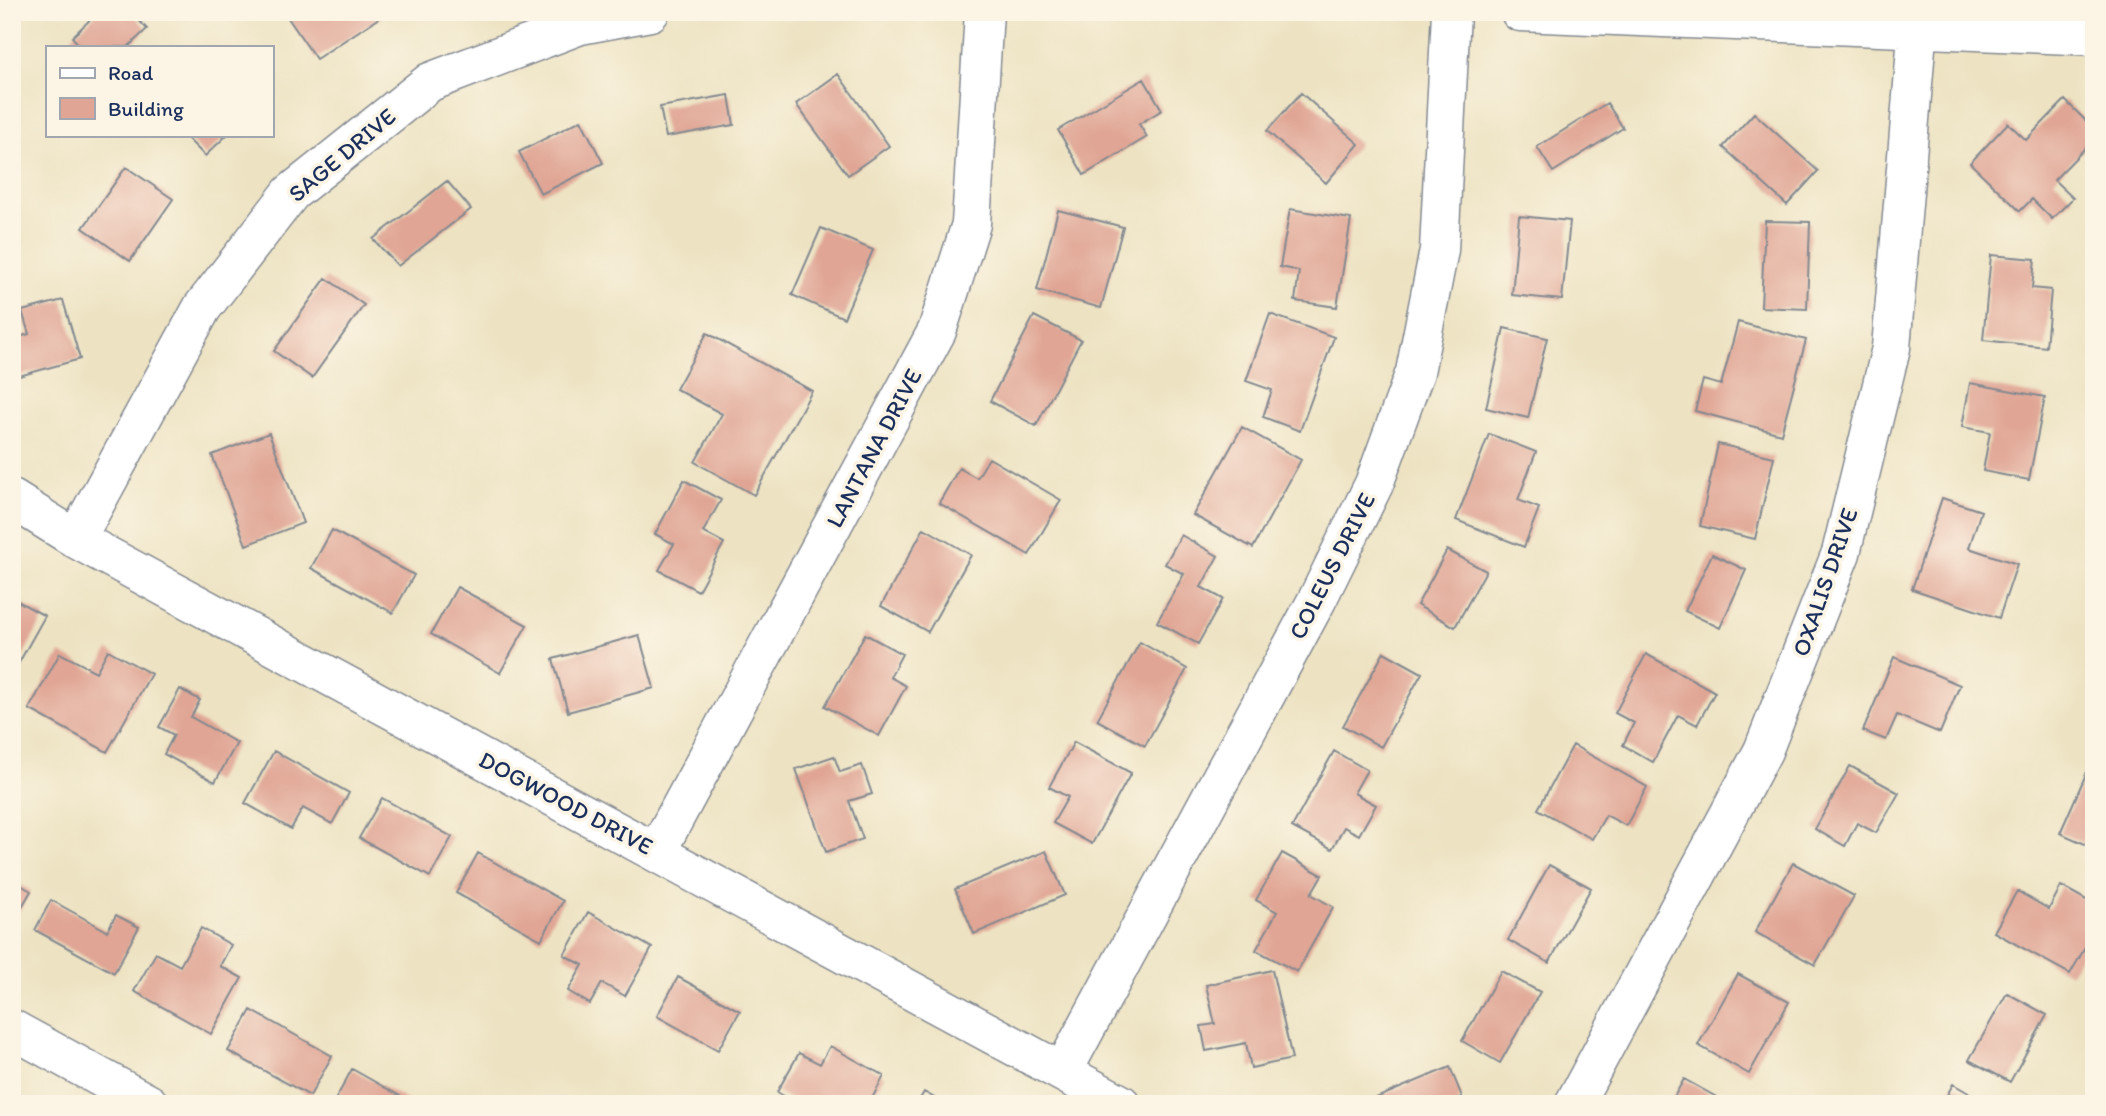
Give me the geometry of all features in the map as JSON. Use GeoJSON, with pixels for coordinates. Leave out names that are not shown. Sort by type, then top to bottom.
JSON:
{"type":"FeatureCollection","features":[{"type":"Feature","properties":{"kind":"street","name":"SAGE DRIVE"},"geometry":{"type":"LineString","coordinates":[[76,539],[202,308],[291,192],[430,82],[580,25],[650,12]]}},
{"type":"Feature","properties":{"kind":"street","name":"LANTANA DRIVE"},"geometry":{"type":"LineString","coordinates":[[657,851],[937,331],[971,224],[984,12]]}},
{"type":"Feature","properties":{"kind":"street","name":"COLEUS DRIVE"},"geometry":{"type":"LineString","coordinates":[[1063,1071],[1317,600],[1374,484],[1411,384],[1439,250],[1451,12]]}},
{"type":"Feature","properties":{"kind":"street"},"geometry":{"type":"LineString","coordinates":[[1520,12],[1919,21],[2094,36]]}},
{"type":"Feature","properties":{"kind":"street","name":"OXALIS DRIVE"},"geometry":{"type":"LineString","coordinates":[[1574,1104],[1763,751],[1840,553],[1891,348],[1919,21]]}},
{"type":"Feature","properties":{"kind":"street","name":"DOGWOOD DRIVE"},"geometry":{"type":"LineString","coordinates":[[12,499],[76,539],[1121,1104]]}},
{"type":"Feature","properties":{"kind":"street"},"geometry":{"type":"LineString","coordinates":[[12,1029],[149,1104]]}},
{"type":"Feature","properties":{"kind":"building"},"geometry":{"type":"Polygon","coordinates":[[[98,12],[131,12],[147,29],[129,46],[80,46],[72,37],[98,12]]]}},
{"type":"Feature","properties":{"kind":"building"},"geometry":{"type":"Polygon","coordinates":[[[284,12],[379,12],[382,16],[316,59],[284,12]]]}},
{"type":"Feature","properties":{"kind":"building"},"geometry":{"type":"Polygon","coordinates":[[[838,74],[889,146],[848,175],[796,104],[838,74]]]}},
{"type":"Feature","properties":{"kind":"building"},"geometry":{"type":"Polygon","coordinates":[[[1144,79],[1162,110],[1139,124],[1147,137],[1084,175],[1058,130],[1144,79]]]}},
{"type":"Feature","properties":{"kind":"building"},"geometry":{"type":"Polygon","coordinates":[[[1301,93],[1359,144],[1326,183],[1267,131],[1301,93]]]}},
{"type":"Feature","properties":{"kind":"building"},"geometry":{"type":"Polygon","coordinates":[[[729,95],[734,125],[666,137],[660,107],[729,95]]]}},
{"type":"Feature","properties":{"kind":"building"},"geometry":{"type":"Polygon","coordinates":[[[2065,100],[2094,129],[2094,139],[2054,180],[2073,198],[2052,219],[2032,199],[2020,211],[1970,163],[2008,123],[2026,140],[2065,100]]]}},
{"type":"Feature","properties":{"kind":"building"},"geometry":{"type":"Polygon","coordinates":[[[1607,103],[1623,128],[1553,172],[1537,147],[1607,103]]]}},
{"type":"Feature","properties":{"kind":"building"},"geometry":{"type":"Polygon","coordinates":[[[1754,113],[1818,171],[1787,205],[1723,147],[1754,113]]]}},
{"type":"Feature","properties":{"kind":"building"},"geometry":{"type":"Polygon","coordinates":[[[581,120],[603,163],[541,194],[519,152],[581,120]]]}},
{"type":"Feature","properties":{"kind":"building"},"geometry":{"type":"Polygon","coordinates":[[[185,136],[226,136],[205,156],[185,136]]]}},
{"type":"Feature","properties":{"kind":"building"},"geometry":{"type":"Polygon","coordinates":[[[126,167],[173,199],[130,261],[83,228],[126,167]]]}},
{"type":"Feature","properties":{"kind":"building"},"geometry":{"type":"Polygon","coordinates":[[[447,181],[471,209],[398,266],[373,239],[447,181]]]}},
{"type":"Feature","properties":{"kind":"building"},"geometry":{"type":"Polygon","coordinates":[[[1290,209],[1351,219],[1337,307],[1295,301],[1299,271],[1280,267],[1290,209]]]}},
{"type":"Feature","properties":{"kind":"building"},"geometry":{"type":"Polygon","coordinates":[[[1058,210],[1123,227],[1101,308],[1037,290],[1058,210]]]}},
{"type":"Feature","properties":{"kind":"building"},"geometry":{"type":"Polygon","coordinates":[[[1519,216],[1570,221],[1562,300],[1512,295],[1519,216]]]}},
{"type":"Feature","properties":{"kind":"building"},"geometry":{"type":"Polygon","coordinates":[[[1765,221],[1810,222],[1807,309],[1761,307],[1765,221]]]}},
{"type":"Feature","properties":{"kind":"building"},"geometry":{"type":"Polygon","coordinates":[[[821,228],[873,250],[844,318],[792,295],[821,228]]]}},
{"type":"Feature","properties":{"kind":"building"},"geometry":{"type":"Polygon","coordinates":[[[1991,255],[2035,259],[2032,288],[2051,290],[2046,347],[1983,340],[1991,255]]]}},
{"type":"Feature","properties":{"kind":"building"},"geometry":{"type":"Polygon","coordinates":[[[326,278],[364,305],[312,378],[274,351],[326,278]]]}},
{"type":"Feature","properties":{"kind":"building"},"geometry":{"type":"Polygon","coordinates":[[[63,300],[80,359],[12,378],[12,339],[29,334],[22,311],[63,300]]]}},
{"type":"Feature","properties":{"kind":"building"},"geometry":{"type":"Polygon","coordinates":[[[1270,314],[1334,337],[1300,431],[1263,417],[1272,390],[1246,381],[1270,314]]]}},
{"type":"Feature","properties":{"kind":"building"},"geometry":{"type":"Polygon","coordinates":[[[1034,316],[1081,340],[1036,426],[990,401],[1034,316]]]}},
{"type":"Feature","properties":{"kind":"building"},"geometry":{"type":"Polygon","coordinates":[[[1738,322],[1806,340],[1781,434],[1695,411],[1703,380],[1721,385],[1738,322]]]}},
{"type":"Feature","properties":{"kind":"building"},"geometry":{"type":"Polygon","coordinates":[[[1504,328],[1547,338],[1528,418],[1486,408],[1504,328]]]}},
{"type":"Feature","properties":{"kind":"building"},"geometry":{"type":"Polygon","coordinates":[[[707,333],[812,391],[754,495],[695,462],[722,414],[676,389],[707,333]]]}},
{"type":"Feature","properties":{"kind":"building"},"geometry":{"type":"Polygon","coordinates":[[[1970,383],[2045,397],[2029,480],[1983,471],[1990,432],[1962,427],[1970,383]]]}},
{"type":"Feature","properties":{"kind":"building"},"geometry":{"type":"Polygon","coordinates":[[[1242,427],[1301,460],[1253,548],[1193,515],[1242,427]]]}},
{"type":"Feature","properties":{"kind":"building"},"geometry":{"type":"Polygon","coordinates":[[[269,433],[303,523],[246,545],[212,455],[269,433]]]}},
{"type":"Feature","properties":{"kind":"building"},"geometry":{"type":"Polygon","coordinates":[[[1489,434],[1536,452],[1518,500],[1539,508],[1524,547],[1456,520],[1489,434]]]}},
{"type":"Feature","properties":{"kind":"building"},"geometry":{"type":"Polygon","coordinates":[[[1718,444],[1774,457],[1755,539],[1700,526],[1718,444]]]}},
{"type":"Feature","properties":{"kind":"building"},"geometry":{"type":"Polygon","coordinates":[[[989,458],[1061,500],[1029,555],[939,503],[959,468],[977,478],[989,458]]]}},
{"type":"Feature","properties":{"kind":"building"},"geometry":{"type":"Polygon","coordinates":[[[684,480],[721,500],[703,532],[724,543],[698,591],[659,570],[674,544],[655,534],[684,480]]]}},
{"type":"Feature","properties":{"kind":"building"},"geometry":{"type":"Polygon","coordinates":[[[1942,498],[1981,511],[1969,548],[2017,564],[1999,618],[1912,589],[1942,498]]]}},
{"type":"Feature","properties":{"kind":"building"},"geometry":{"type":"Polygon","coordinates":[[[924,528],[971,555],[928,632],[881,606],[924,528]]]}},
{"type":"Feature","properties":{"kind":"building"},"geometry":{"type":"Polygon","coordinates":[[[332,530],[414,575],[393,613],[311,568],[332,530]]]}},
{"type":"Feature","properties":{"kind":"building"},"geometry":{"type":"Polygon","coordinates":[[[1181,535],[1218,556],[1201,587],[1223,599],[1198,644],[1157,622],[1184,574],[1165,564],[1181,535]]]}},
{"type":"Feature","properties":{"kind":"building"},"geometry":{"type":"Polygon","coordinates":[[[1447,550],[1486,571],[1455,627],[1417,605],[1447,550]]]}},
{"type":"Feature","properties":{"kind":"building"},"geometry":{"type":"Polygon","coordinates":[[[1712,554],[1746,570],[1720,628],[1685,611],[1712,554]]]}},
{"type":"Feature","properties":{"kind":"building"},"geometry":{"type":"Polygon","coordinates":[[[457,587],[527,625],[500,673],[431,634],[457,587]]]}},
{"type":"Feature","properties":{"kind":"building"},"geometry":{"type":"Polygon","coordinates":[[[12,598],[45,616],[16,668],[12,666],[12,598]]]}},
{"type":"Feature","properties":{"kind":"building"},"geometry":{"type":"Polygon","coordinates":[[[865,634],[902,654],[890,677],[906,686],[879,736],[825,706],[865,634]]]}},
{"type":"Feature","properties":{"kind":"building"},"geometry":{"type":"Polygon","coordinates":[[[639,635],[654,688],[568,712],[553,659],[639,635]]]}},
{"type":"Feature","properties":{"kind":"building"},"geometry":{"type":"Polygon","coordinates":[[[1140,642],[1187,669],[1145,746],[1097,720],[1140,642]]]}},
{"type":"Feature","properties":{"kind":"building"},"geometry":{"type":"Polygon","coordinates":[[[108,650],[151,674],[107,752],[29,709],[60,653],[96,672],[108,650]]]}},
{"type":"Feature","properties":{"kind":"building"},"geometry":{"type":"Polygon","coordinates":[[[1384,652],[1422,673],[1381,747],[1343,726],[1384,652]]]}},
{"type":"Feature","properties":{"kind":"building"},"geometry":{"type":"Polygon","coordinates":[[[1646,654],[1715,692],[1697,725],[1678,715],[1653,762],[1623,745],[1634,723],[1615,713],[1646,654]]]}},
{"type":"Feature","properties":{"kind":"building"},"geometry":{"type":"Polygon","coordinates":[[[1894,657],[1960,685],[1940,733],[1897,715],[1886,740],[1863,731],[1894,657]]]}},
{"type":"Feature","properties":{"kind":"building"},"geometry":{"type":"Polygon","coordinates":[[[180,689],[200,700],[191,717],[237,743],[215,782],[164,754],[174,735],[159,727],[180,689]]]}},
{"type":"Feature","properties":{"kind":"building"},"geometry":{"type":"Polygon","coordinates":[[[1074,742],[1131,773],[1092,844],[1053,823],[1068,797],[1049,787],[1074,742]]]}},
{"type":"Feature","properties":{"kind":"building"},"geometry":{"type":"Polygon","coordinates":[[[1573,745],[1647,787],[1626,826],[1606,815],[1592,839],[1538,809],[1573,745]]]}},
{"type":"Feature","properties":{"kind":"building"},"geometry":{"type":"Polygon","coordinates":[[[274,751],[349,793],[332,824],[303,808],[291,829],[245,803],[274,751]]]}},
{"type":"Feature","properties":{"kind":"building"},"geometry":{"type":"Polygon","coordinates":[[[1334,751],[1367,770],[1354,793],[1376,805],[1359,835],[1344,827],[1332,849],[1292,827],[1334,751]]]}},
{"type":"Feature","properties":{"kind":"building"},"geometry":{"type":"Polygon","coordinates":[[[834,756],[840,772],[862,765],[872,794],[849,801],[863,839],[826,852],[796,769],[834,756]]]}},
{"type":"Feature","properties":{"kind":"building"},"geometry":{"type":"Polygon","coordinates":[[[2094,756],[2094,848],[2060,833],[2094,756]]]}},
{"type":"Feature","properties":{"kind":"building"},"geometry":{"type":"Polygon","coordinates":[[[1850,766],[1899,793],[1876,833],[1857,823],[1845,846],[1815,829],[1850,766]]]}},
{"type":"Feature","properties":{"kind":"building"},"geometry":{"type":"Polygon","coordinates":[[[382,798],[452,837],[430,877],[359,838],[382,798]]]}},
{"type":"Feature","properties":{"kind":"building"},"geometry":{"type":"Polygon","coordinates":[[[1046,851],[1065,895],[974,934],[955,889],[1046,851]]]}},
{"type":"Feature","properties":{"kind":"building"},"geometry":{"type":"Polygon","coordinates":[[[478,853],[563,901],[541,940],[456,893],[478,853]]]}},
{"type":"Feature","properties":{"kind":"building"},"geometry":{"type":"Polygon","coordinates":[[[1282,853],[1322,875],[1311,894],[1333,907],[1297,972],[1256,950],[1277,912],[1256,900],[1282,853]]]}},
{"type":"Feature","properties":{"kind":"building"},"geometry":{"type":"Polygon","coordinates":[[[1793,863],[1854,896],[1815,965],[1755,932],[1793,863]]]}},
{"type":"Feature","properties":{"kind":"building"},"geometry":{"type":"Polygon","coordinates":[[[1549,865],[1591,888],[1549,963],[1508,940],[1549,865]]]}},
{"type":"Feature","properties":{"kind":"building"},"geometry":{"type":"Polygon","coordinates":[[[12,880],[31,891],[12,924],[12,880]]]}},
{"type":"Feature","properties":{"kind":"building"},"geometry":{"type":"Polygon","coordinates":[[[2061,886],[2094,904],[2094,932],[2070,974],[1994,932],[2017,891],[2049,909],[2061,886]]]}},
{"type":"Feature","properties":{"kind":"building"},"geometry":{"type":"Polygon","coordinates":[[[51,900],[107,931],[116,915],[139,927],[114,973],[35,930],[51,900]]]}},
{"type":"Feature","properties":{"kind":"building"},"geometry":{"type":"Polygon","coordinates":[[[588,912],[652,948],[625,996],[602,983],[590,1004],[568,991],[583,965],[564,955],[588,912]]]}},
{"type":"Feature","properties":{"kind":"building"},"geometry":{"type":"Polygon","coordinates":[[[201,928],[231,945],[220,966],[242,978],[211,1034],[134,991],[156,953],[180,966],[201,928]]]}},
{"type":"Feature","properties":{"kind":"building"},"geometry":{"type":"Polygon","coordinates":[[[1272,970],[1292,1059],[1251,1068],[1246,1043],[1206,1051],[1201,1026],[1215,1024],[1206,985],[1272,970]]]}},
{"type":"Feature","properties":{"kind":"building"},"geometry":{"type":"Polygon","coordinates":[[[1501,971],[1540,992],[1500,1063],[1462,1041],[1501,971]]]}},
{"type":"Feature","properties":{"kind":"building"},"geometry":{"type":"Polygon","coordinates":[[[1738,974],[1789,1002],[1749,1074],[1698,1045],[1738,974]]]}},
{"type":"Feature","properties":{"kind":"building"},"geometry":{"type":"Polygon","coordinates":[[[678,977],[740,1011],[718,1050],[657,1016],[678,977]]]}},
{"type":"Feature","properties":{"kind":"building"},"geometry":{"type":"Polygon","coordinates":[[[2007,993],[2047,1015],[2010,1082],[1969,1060],[2007,993]]]}},
{"type":"Feature","properties":{"kind":"building"},"geometry":{"type":"Polygon","coordinates":[[[251,1010],[332,1056],[310,1096],[228,1051],[251,1010]]]}},
{"type":"Feature","properties":{"kind":"building"},"geometry":{"type":"Polygon","coordinates":[[[830,1046],[884,1076],[869,1104],[798,1104],[777,1092],[799,1053],[820,1064],[830,1046]]]}},
{"type":"Feature","properties":{"kind":"building"},"geometry":{"type":"Polygon","coordinates":[[[1450,1067],[1462,1097],[1457,1099],[1459,1104],[1362,1104],[1450,1067]]]}},
{"type":"Feature","properties":{"kind":"building"},"geometry":{"type":"Polygon","coordinates":[[[352,1069],[414,1104],[333,1104],[352,1069]]]}},
{"type":"Feature","properties":{"kind":"building"},"geometry":{"type":"Polygon","coordinates":[[[1684,1079],[1729,1104],[1670,1104],[1684,1079]]]}},
{"type":"Feature","properties":{"kind":"building"},"geometry":{"type":"Polygon","coordinates":[[[1953,1084],[1988,1104],[1942,1104],[1953,1084]]]}},
{"type":"Feature","properties":{"kind":"building"},"geometry":{"type":"Polygon","coordinates":[[[924,1092],[945,1104],[917,1104],[924,1092]]]}}]}
